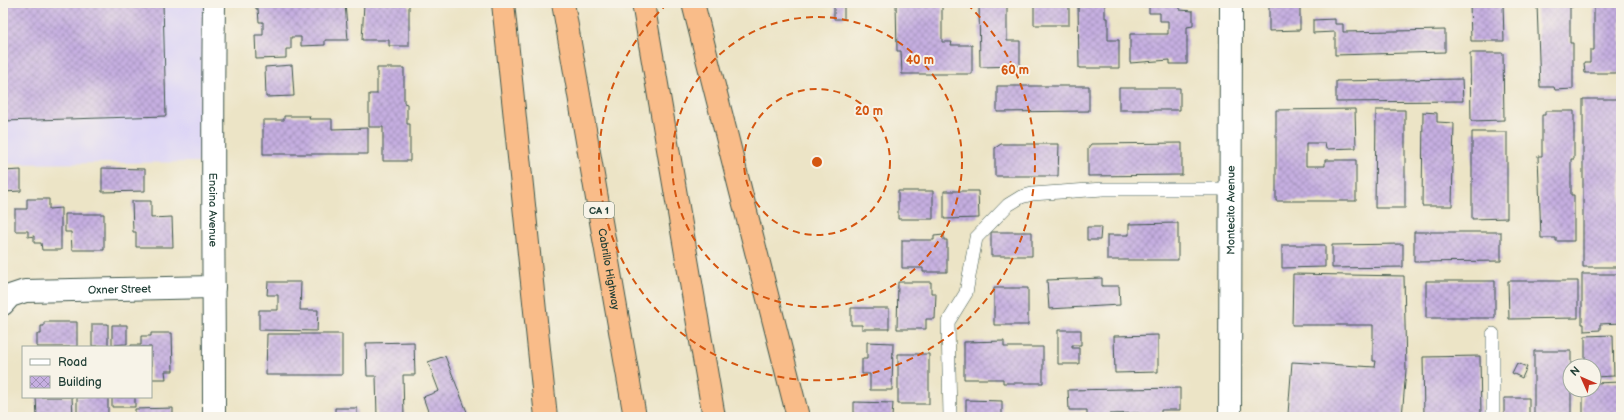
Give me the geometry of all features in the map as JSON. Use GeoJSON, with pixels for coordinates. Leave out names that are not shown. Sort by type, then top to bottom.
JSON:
{"type":"FeatureCollection","features":[{"type":"Feature","properties":{"kind":"highway"},"geometry":{"type":"LineString","coordinates":[[503,3],[546,417]]}},
{"type":"Feature","properties":{"kind":"highway","name":"Cabrillo Highway"},"geometry":{"type":"LineString","coordinates":[[564,3],[635,417]]}},
{"type":"Feature","properties":{"kind":"highway"},"geometry":{"type":"LineString","coordinates":[[643,3],[714,417]]}},
{"type":"Feature","properties":{"kind":"highway"},"geometry":{"type":"LineString","coordinates":[[693,3],[798,417]]}},
{"type":"Feature","properties":{"kind":"street","name":"Encina Avenue"},"geometry":{"type":"LineString","coordinates":[[214,3],[212,162],[214,417]]}},
{"type":"Feature","properties":{"kind":"street","name":"Montecito Avenue"},"geometry":{"type":"LineString","coordinates":[[1230,3],[1230,417]]}},
{"type":"Feature","properties":{"kind":"street","name":"Oxner Street"},"geometry":{"type":"LineString","coordinates":[[3,304],[10,296],[25,291],[214,287]]}},
{"type":"Feature","properties":{"kind":"lane"},"geometry":{"type":"LineString","coordinates":[[950,417],[948,322],[966,293],[976,238],[1008,205],[1021,197],[1032,194],[1102,189],[1231,189]]}},
{"type":"Feature","properties":{"kind":"lane"},"geometry":{"type":"LineString","coordinates":[[1493,334],[1493,417]]}},
{"type":"Feature","properties":{"kind":"shaded area"},"geometry":{"type":"Polygon","coordinates":[[[3,3],[214,3],[212,162],[3,164],[3,3]]]}},
{"type":"Feature","properties":{"kind":"building"},"geometry":{"type":"Polygon","coordinates":[[[3,3],[163,3],[166,116],[3,121],[3,3]]]}},
{"type":"Feature","properties":{"kind":"building"},"geometry":{"type":"Polygon","coordinates":[[[256,3],[345,3],[348,40],[325,40],[325,45],[301,46],[301,37],[291,37],[291,49],[286,49],[286,58],[256,59],[255,35],[263,35],[263,22],[259,22],[256,3]]]}},
{"type":"Feature","properties":{"kind":"building"},"geometry":{"type":"Polygon","coordinates":[[[364,3],[409,3],[409,46],[389,46],[389,40],[362,40],[364,3]]]}},
{"type":"Feature","properties":{"kind":"building"},"geometry":{"type":"Polygon","coordinates":[[[834,3],[844,3],[844,19],[834,19],[834,3]]]}},
{"type":"Feature","properties":{"kind":"building"},"geometry":{"type":"Polygon","coordinates":[[[896,3],[942,3],[942,42],[952,42],[951,45],[972,45],[972,74],[902,74],[901,51],[897,51],[896,3]]]}},
{"type":"Feature","properties":{"kind":"building"},"geometry":{"type":"Polygon","coordinates":[[[979,3],[1007,3],[1007,41],[1020,41],[1020,66],[980,67],[979,3]]]}},
{"type":"Feature","properties":{"kind":"building"},"geometry":{"type":"Polygon","coordinates":[[[1034,3],[1069,3],[1069,25],[1034,25],[1034,3]]]}},
{"type":"Feature","properties":{"kind":"building"},"geometry":{"type":"Polygon","coordinates":[[[1078,3],[1105,3],[1105,18],[1108,18],[1108,40],[1119,40],[1119,68],[1079,68],[1078,3]]]}},
{"type":"Feature","properties":{"kind":"building"},"geometry":{"type":"Polygon","coordinates":[[[1138,3],[1180,3],[1180,10],[1193,11],[1193,26],[1187,27],[1187,64],[1170,64],[1170,60],[1130,63],[1130,34],[1168,34],[1168,21],[1160,21],[1160,13],[1149,13],[1149,6],[1138,6],[1138,3]]]}},
{"type":"Feature","properties":{"kind":"building"},"geometry":{"type":"Polygon","coordinates":[[[1269,3],[1300,3],[1300,30],[1269,31],[1269,3]]]}},
{"type":"Feature","properties":{"kind":"building"},"geometry":{"type":"Polygon","coordinates":[[[1470,3],[1503,3],[1504,41],[1471,41],[1470,3]]]}},
{"type":"Feature","properties":{"kind":"building"},"geometry":{"type":"Polygon","coordinates":[[[1573,3],[1573,7],[1570,7],[1570,43],[1573,43],[1573,89],[1555,90],[1554,87],[1540,87],[1537,4],[1573,3]]]}},
{"type":"Feature","properties":{"kind":"building"},"geometry":{"type":"Polygon","coordinates":[[[1594,3],[1621,3],[1621,73],[1585,73],[1584,63],[1590,63],[1590,50],[1594,50],[1594,3]]]}},
{"type":"Feature","properties":{"kind":"building"},"geometry":{"type":"Polygon","coordinates":[[[1335,19],[1335,24],[1343,24],[1343,32],[1445,30],[1445,52],[1335,55],[1335,32],[1313,33],[1313,20],[1335,19]]]}},
{"type":"Feature","properties":{"kind":"building"},"geometry":{"type":"Polygon","coordinates":[[[1470,53],[1503,53],[1504,120],[1471,121],[1470,53]]]}},
{"type":"Feature","properties":{"kind":"building"},"geometry":{"type":"Polygon","coordinates":[[[292,65],[294,96],[266,97],[265,67],[292,65]]]}},
{"type":"Feature","properties":{"kind":"building"},"geometry":{"type":"Polygon","coordinates":[[[377,68],[404,68],[404,103],[407,104],[407,124],[410,124],[410,161],[383,161],[383,127],[369,127],[369,94],[377,94],[377,68]]]}},
{"type":"Feature","properties":{"kind":"building"},"geometry":{"type":"Polygon","coordinates":[[[1462,79],[1463,101],[1336,102],[1336,81],[1462,79]]]}},
{"type":"Feature","properties":{"kind":"building"},"geometry":{"type":"Polygon","coordinates":[[[997,86],[1089,86],[1089,111],[997,112],[997,86]]]}},
{"type":"Feature","properties":{"kind":"building"},"geometry":{"type":"Polygon","coordinates":[[[1119,88],[1180,88],[1180,110],[1119,110],[1119,88]]]}},
{"type":"Feature","properties":{"kind":"building"},"geometry":{"type":"Polygon","coordinates":[[[1583,99],[1621,99],[1621,267],[1583,267],[1583,99]]]}},
{"type":"Feature","properties":{"kind":"building"},"geometry":{"type":"Polygon","coordinates":[[[1355,109],[1356,148],[1326,149],[1325,143],[1306,143],[1306,166],[1325,166],[1325,160],[1356,160],[1356,201],[1276,201],[1276,110],[1355,109]]]}},
{"type":"Feature","properties":{"kind":"building"},"geometry":{"type":"Polygon","coordinates":[[[1376,110],[1405,110],[1405,208],[1375,208],[1376,110]]]}},
{"type":"Feature","properties":{"kind":"building"},"geometry":{"type":"Polygon","coordinates":[[[1545,111],[1574,111],[1574,159],[1571,159],[1571,195],[1574,195],[1574,241],[1556,241],[1556,238],[1541,238],[1538,156],[1542,156],[1542,115],[1545,115],[1545,111]]]}},
{"type":"Feature","properties":{"kind":"building"},"geometry":{"type":"Polygon","coordinates":[[[1423,112],[1437,113],[1437,122],[1454,123],[1452,206],[1422,206],[1423,112]]]}},
{"type":"Feature","properties":{"kind":"building"},"geometry":{"type":"Polygon","coordinates":[[[284,116],[310,116],[309,119],[332,119],[332,129],[368,128],[368,154],[263,154],[263,120],[284,120],[284,116]]]}},
{"type":"Feature","properties":{"kind":"building"},"geometry":{"type":"Polygon","coordinates":[[[1472,132],[1507,132],[1507,218],[1472,219],[1472,132]]]}},
{"type":"Feature","properties":{"kind":"building"},"geometry":{"type":"Polygon","coordinates":[[[1182,143],[1182,175],[1088,176],[1088,148],[1091,144],[1182,143]]]}},
{"type":"Feature","properties":{"kind":"building"},"geometry":{"type":"Polygon","coordinates":[[[1001,144],[1059,144],[1058,176],[995,176],[995,148],[1001,144]]]}},
{"type":"Feature","properties":{"kind":"building"},"geometry":{"type":"Polygon","coordinates":[[[102,168],[145,169],[145,191],[102,192],[102,168]]]}},
{"type":"Feature","properties":{"kind":"building"},"geometry":{"type":"Polygon","coordinates":[[[21,170],[21,191],[3,192],[3,171],[21,170]]]}},
{"type":"Feature","properties":{"kind":"building"},"geometry":{"type":"Polygon","coordinates":[[[898,191],[933,191],[933,219],[898,219],[898,191]]]}},
{"type":"Feature","properties":{"kind":"building"},"geometry":{"type":"Polygon","coordinates":[[[944,191],[978,191],[979,218],[944,219],[944,191]]]}},
{"type":"Feature","properties":{"kind":"building"},"geometry":{"type":"Polygon","coordinates":[[[27,199],[49,199],[49,209],[61,208],[61,250],[42,250],[41,243],[34,243],[34,236],[28,237],[28,231],[15,231],[15,209],[27,209],[27,199]]]}},
{"type":"Feature","properties":{"kind":"building"},"geometry":{"type":"Polygon","coordinates":[[[132,201],[151,201],[151,218],[172,217],[173,247],[136,247],[136,232],[133,232],[132,201]]]}},
{"type":"Feature","properties":{"kind":"building"},"geometry":{"type":"Polygon","coordinates":[[[65,214],[104,214],[104,250],[72,250],[71,232],[65,232],[65,214]]]}},
{"type":"Feature","properties":{"kind":"building"},"geometry":{"type":"Polygon","coordinates":[[[1178,223],[1178,260],[1107,260],[1107,235],[1129,235],[1129,224],[1178,223]]]}},
{"type":"Feature","properties":{"kind":"building"},"geometry":{"type":"Polygon","coordinates":[[[1087,227],[1101,227],[1100,240],[1087,240],[1087,227]]]}},
{"type":"Feature","properties":{"kind":"building"},"geometry":{"type":"Polygon","coordinates":[[[991,232],[1032,232],[1032,256],[991,256],[991,232]]]}},
{"type":"Feature","properties":{"kind":"building"},"geometry":{"type":"Polygon","coordinates":[[[1414,232],[1501,232],[1501,261],[1414,262],[1414,232]]]}},
{"type":"Feature","properties":{"kind":"building"},"geometry":{"type":"Polygon","coordinates":[[[944,235],[944,240],[947,240],[947,272],[923,272],[923,268],[902,268],[902,240],[934,240],[934,236],[944,235]]]}},
{"type":"Feature","properties":{"kind":"building"},"geometry":{"type":"Polygon","coordinates":[[[1403,244],[1403,267],[1332,268],[1332,245],[1403,244]]]}},
{"type":"Feature","properties":{"kind":"building"},"geometry":{"type":"Polygon","coordinates":[[[1282,245],[1325,245],[1325,267],[1282,268],[1282,245]]]}},
{"type":"Feature","properties":{"kind":"building"},"geometry":{"type":"Polygon","coordinates":[[[1293,274],[1404,276],[1406,370],[1402,417],[1337,417],[1288,414],[1292,362],[1375,367],[1376,361],[1373,361],[1373,325],[1292,325],[1293,274]]]}},
{"type":"Feature","properties":{"kind":"building"},"geometry":{"type":"Polygon","coordinates":[[[1582,274],[1621,274],[1621,323],[1600,324],[1600,330],[1584,331],[1584,324],[1582,324],[1582,274]]]}},
{"type":"Feature","properties":{"kind":"building"},"geometry":{"type":"Polygon","coordinates":[[[1102,278],[1102,286],[1119,286],[1120,305],[1049,309],[1047,280],[1102,278]]]}},
{"type":"Feature","properties":{"kind":"building"},"geometry":{"type":"Polygon","coordinates":[[[1426,281],[1495,281],[1495,318],[1426,318],[1426,281]]]}},
{"type":"Feature","properties":{"kind":"building"},"geometry":{"type":"Polygon","coordinates":[[[1508,281],[1578,281],[1578,318],[1509,319],[1508,281]]]}},
{"type":"Feature","properties":{"kind":"building"},"geometry":{"type":"Polygon","coordinates":[[[268,282],[301,282],[300,310],[318,310],[317,331],[259,330],[259,310],[278,310],[278,295],[267,295],[268,282]]]}},
{"type":"Feature","properties":{"kind":"building"},"geometry":{"type":"Polygon","coordinates":[[[898,282],[931,282],[931,293],[936,293],[935,319],[926,319],[926,329],[897,329],[898,282]]]}},
{"type":"Feature","properties":{"kind":"building"},"geometry":{"type":"Polygon","coordinates":[[[994,288],[1028,288],[1028,325],[994,325],[994,288]]]}},
{"type":"Feature","properties":{"kind":"building"},"geometry":{"type":"Polygon","coordinates":[[[851,308],[889,308],[889,329],[862,329],[862,325],[851,325],[851,308]]]}},
{"type":"Feature","properties":{"kind":"building"},"geometry":{"type":"Polygon","coordinates":[[[44,322],[77,322],[77,346],[37,346],[37,334],[41,334],[41,326],[44,326],[44,322]]]}},
{"type":"Feature","properties":{"kind":"building"},"geometry":{"type":"Polygon","coordinates":[[[92,324],[108,324],[108,346],[92,346],[92,324]]]}},
{"type":"Feature","properties":{"kind":"building"},"geometry":{"type":"Polygon","coordinates":[[[112,325],[127,325],[127,344],[112,345],[112,325]]]}},
{"type":"Feature","properties":{"kind":"building"},"geometry":{"type":"Polygon","coordinates":[[[1058,330],[1081,330],[1081,345],[1072,345],[1072,348],[1079,348],[1079,364],[1058,364],[1058,330]]]}},
{"type":"Feature","properties":{"kind":"building"},"geometry":{"type":"Polygon","coordinates":[[[151,333],[172,333],[173,371],[165,371],[166,379],[152,379],[152,346],[131,346],[141,345],[141,336],[151,336],[151,333]]]}},
{"type":"Feature","properties":{"kind":"building"},"geometry":{"type":"Polygon","coordinates":[[[267,334],[342,334],[342,375],[266,375],[267,334]]]}},
{"type":"Feature","properties":{"kind":"building"},"geometry":{"type":"Polygon","coordinates":[[[1158,335],[1158,372],[1115,373],[1114,336],[1158,335]]]}},
{"type":"Feature","properties":{"kind":"building"},"geometry":{"type":"Polygon","coordinates":[[[1613,335],[1614,376],[1602,377],[1602,358],[1585,358],[1585,336],[1613,335]]]}},
{"type":"Feature","properties":{"kind":"building"},"geometry":{"type":"Polygon","coordinates":[[[1004,341],[1004,347],[1043,347],[1043,383],[1003,383],[1003,379],[964,379],[964,342],[1004,341]]]}},
{"type":"Feature","properties":{"kind":"building"},"geometry":{"type":"Polygon","coordinates":[[[414,342],[415,375],[403,375],[404,417],[377,417],[376,376],[367,376],[366,343],[414,342]]]}},
{"type":"Feature","properties":{"kind":"building"},"geometry":{"type":"Polygon","coordinates":[[[867,342],[893,343],[892,390],[870,390],[870,374],[862,374],[862,359],[867,359],[867,342]]]}},
{"type":"Feature","properties":{"kind":"building"},"geometry":{"type":"Polygon","coordinates":[[[1534,351],[1571,351],[1571,358],[1562,358],[1562,398],[1571,398],[1571,417],[1534,417],[1534,351]]]}},
{"type":"Feature","properties":{"kind":"building"},"geometry":{"type":"Polygon","coordinates":[[[898,354],[929,354],[929,404],[898,404],[898,354]]]}},
{"type":"Feature","properties":{"kind":"building"},"geometry":{"type":"Polygon","coordinates":[[[445,356],[469,417],[430,417],[423,397],[439,391],[428,362],[445,356]]]}},
{"type":"Feature","properties":{"kind":"building"},"geometry":{"type":"Polygon","coordinates":[[[1480,356],[1481,415],[1424,416],[1423,357],[1480,356]]]}},
{"type":"Feature","properties":{"kind":"building"},"geometry":{"type":"Polygon","coordinates":[[[1517,363],[1527,367],[1522,378],[1512,373],[1517,363]]]}},
{"type":"Feature","properties":{"kind":"building"},"geometry":{"type":"Polygon","coordinates":[[[1621,382],[1621,417],[1583,417],[1583,398],[1602,398],[1602,383],[1621,382]]]}},
{"type":"Feature","properties":{"kind":"building"},"geometry":{"type":"Polygon","coordinates":[[[1180,388],[1180,410],[1161,410],[1161,417],[1138,417],[1139,413],[1110,414],[1110,417],[1087,417],[1087,410],[1069,410],[1068,390],[1180,388]]]}},
{"type":"Feature","properties":{"kind":"building"},"geometry":{"type":"Polygon","coordinates":[[[36,398],[72,398],[73,417],[37,417],[36,398]]]}},
{"type":"Feature","properties":{"kind":"building"},"geometry":{"type":"Polygon","coordinates":[[[77,398],[108,398],[108,417],[77,417],[77,398]]]}},
{"type":"Feature","properties":{"kind":"building"},"geometry":{"type":"Polygon","coordinates":[[[112,398],[135,398],[135,407],[112,407],[112,398]]]}},
{"type":"Feature","properties":{"kind":"building"},"geometry":{"type":"Polygon","coordinates":[[[1504,398],[1529,398],[1529,417],[1504,417],[1504,398]]]}},
{"type":"Feature","properties":{"kind":"building"},"geometry":{"type":"Polygon","coordinates":[[[966,400],[1002,401],[1002,417],[966,417],[966,400]]]}},
{"type":"Feature","properties":{"kind":"building"},"geometry":{"type":"Polygon","coordinates":[[[854,402],[893,403],[892,417],[854,416],[854,402]]]}},
{"type":"Feature","properties":{"kind":"building"},"geometry":{"type":"Polygon","coordinates":[[[173,408],[173,417],[135,417],[135,409],[173,408]]]}},
{"type":"Feature","properties":{"kind":"building"},"geometry":{"type":"Polygon","coordinates":[[[335,408],[357,408],[357,417],[335,417],[335,408]]]}}]}
